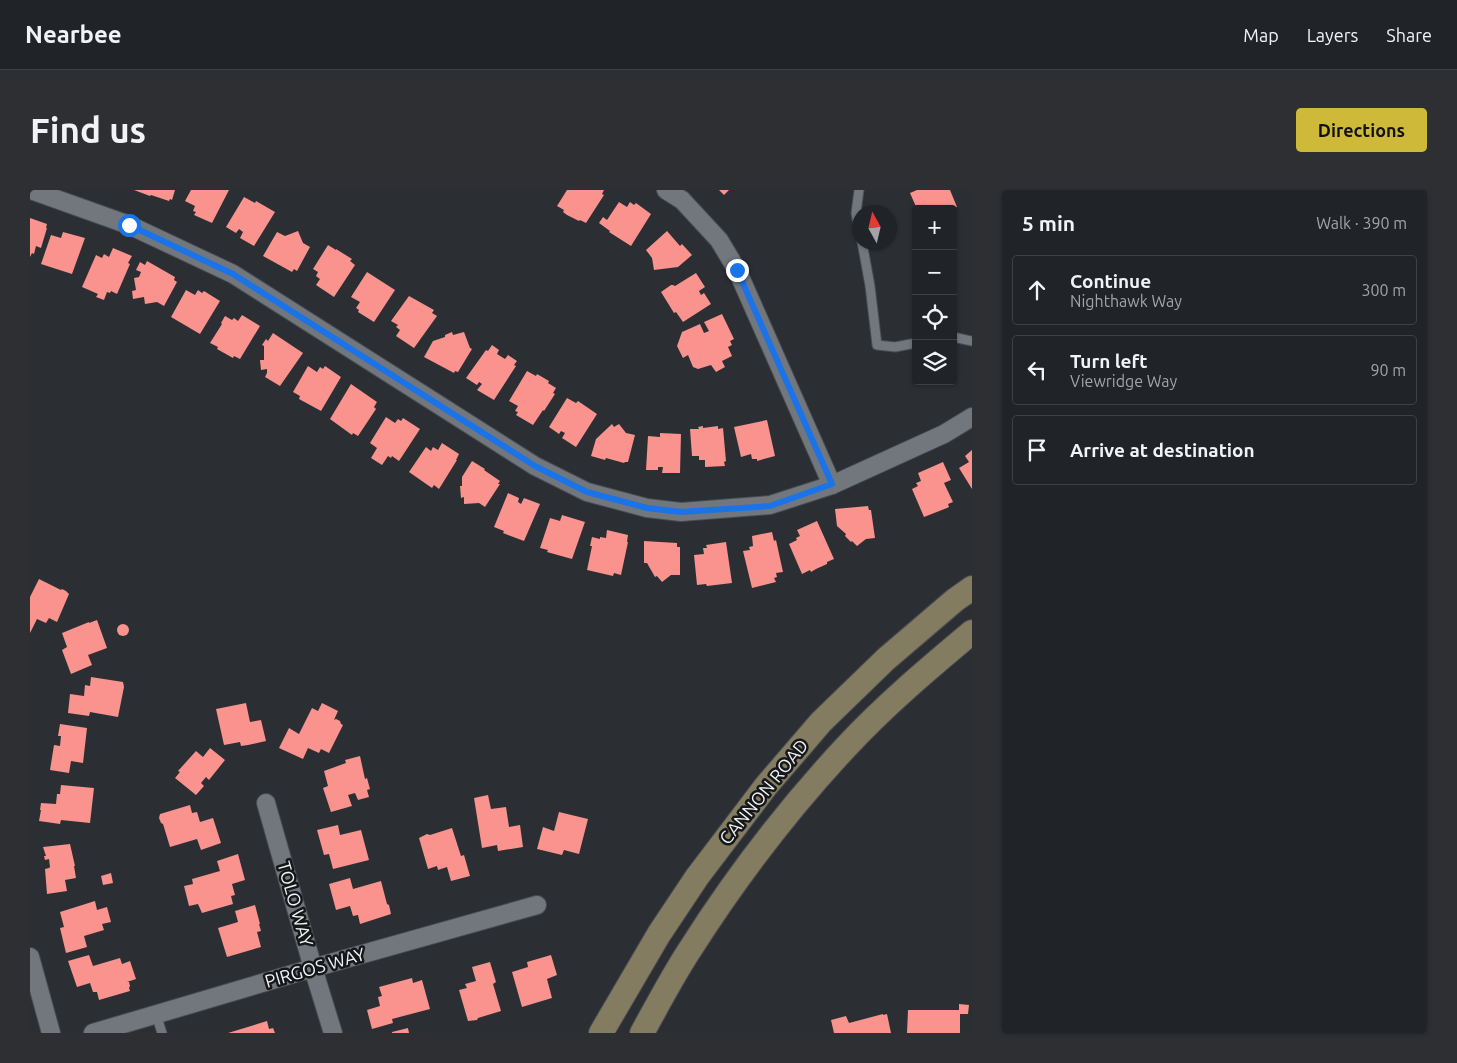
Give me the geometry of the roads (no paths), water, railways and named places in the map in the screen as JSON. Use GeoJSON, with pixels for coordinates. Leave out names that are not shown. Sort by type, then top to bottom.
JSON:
{"type":"FeatureCollection","features":[{"type":"Feature","properties":{"kind":"main road","name":"CANNON ROAD"},"geometry":{"type":"LineString","coordinates":[[602,1033],[658,934],[696,877],[766,786],[821,722],[886,659],[955,600],[972,588]]}},
{"type":"Feature","properties":{"kind":"main road","name":"CANNON ROAD"},"geometry":{"type":"LineString","coordinates":[[642,1033],[688,952],[725,897],[793,808],[847,746],[910,685],[972,632]]}},
{"type":"Feature","properties":{"kind":"street"},"geometry":{"type":"LineString","coordinates":[[31,190],[129,225],[233,274],[535,466],[587,492],[647,508],[681,512],[770,506],[832,484],[944,434],[972,417]]}},
{"type":"Feature","properties":{"kind":"street"},"geometry":{"type":"LineString","coordinates":[[666,190],[682,200],[719,240],[737,270],[832,484]]}},
{"type":"Feature","properties":{"kind":"street","name":"TOLO WAY"},"geometry":{"type":"LineString","coordinates":[[266,804],[333,1033]]}},
{"type":"Feature","properties":{"kind":"street","name":"PIRGOS WAY"},"geometry":{"type":"LineString","coordinates":[[93,1033],[313,968],[537,905]]}},
{"type":"Feature","properties":{"kind":"street"},"geometry":{"type":"LineString","coordinates":[[30,957],[51,1033]]}},
{"type":"Feature","properties":{"kind":"lane"},"geometry":{"type":"LineString","coordinates":[[857,205],[860,190]]}},
{"type":"Feature","properties":{"kind":"lane"},"geometry":{"type":"LineString","coordinates":[[863,250],[877,345],[895,347],[912,344]]}},
{"type":"Feature","properties":{"kind":"lane"},"geometry":{"type":"LineString","coordinates":[[957,338],[972,341]]}},
{"type":"Feature","properties":{"kind":"lane"},"geometry":{"type":"LineString","coordinates":[[156,1014],[162,1033]]}}]}
